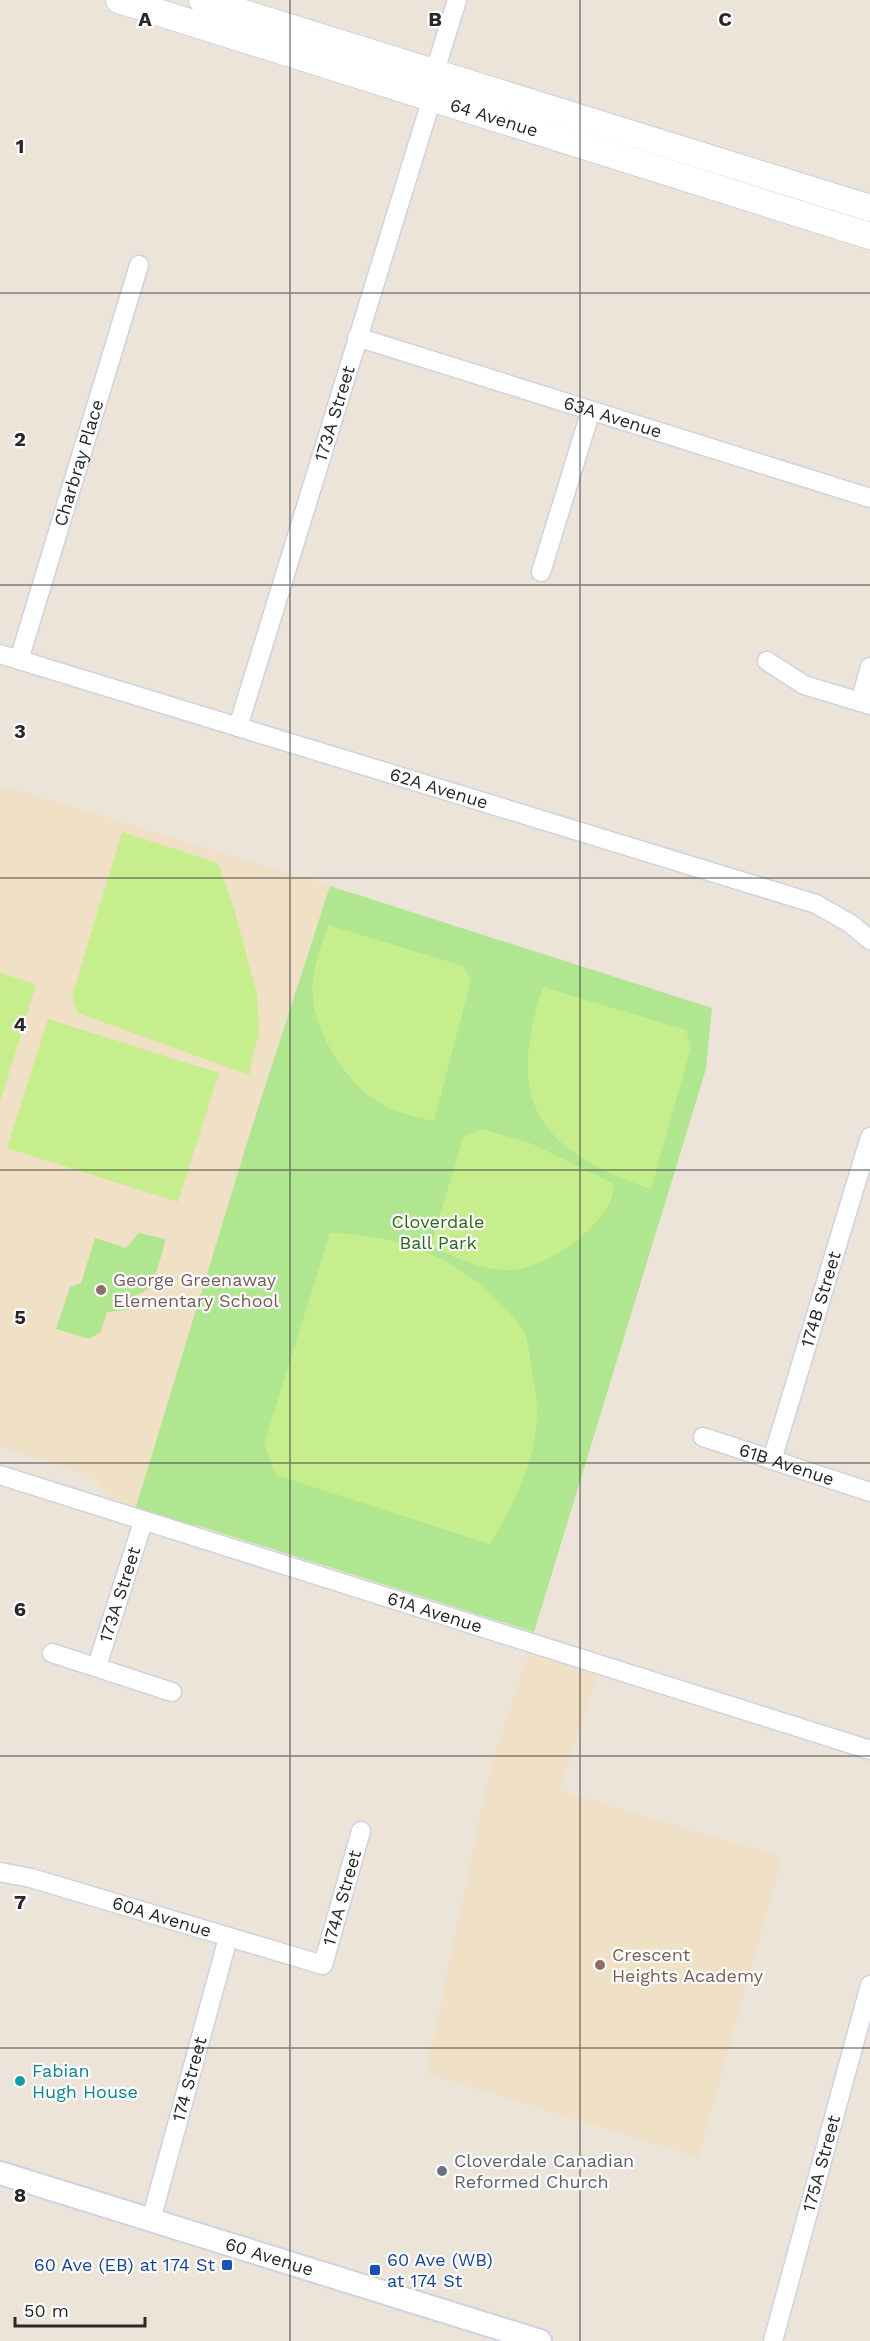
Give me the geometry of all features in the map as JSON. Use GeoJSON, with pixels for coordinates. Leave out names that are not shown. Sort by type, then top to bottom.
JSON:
{"type":"FeatureCollection","features":[{"type":"Feature","properties":{"kind":"main road","name":"64 Avenue"},"geometry":{"type":"LineString","coordinates":[[119,0],[870,236]]}},
{"type":"Feature","properties":{"kind":"main road","name":"64 Avenue"},"geometry":{"type":"LineString","coordinates":[[202,0],[870,208]]}},
{"type":"Feature","properties":{"kind":"street"},"geometry":{"type":"LineString","coordinates":[[435,71],[457,0]]}},
{"type":"Feature","properties":{"kind":"street","name":"173A Street"},"geometry":{"type":"LineString","coordinates":[[238,727],[432,98]]}},
{"type":"Feature","properties":{"kind":"street","name":"Charbray Place"},"geometry":{"type":"LineString","coordinates":[[19,660],[139,265]]}},
{"type":"Feature","properties":{"kind":"street","name":"63A Avenue"},"geometry":{"type":"LineString","coordinates":[[357,337],[870,498]]}},
{"type":"Feature","properties":{"kind":"street"},"geometry":{"type":"LineString","coordinates":[[541,572],[591,410]]}},
{"type":"Feature","properties":{"kind":"street","name":"62A Avenue"},"geometry":{"type":"LineString","coordinates":[[0,654],[816,904],[851,924],[870,940]]}},
{"type":"Feature","properties":{"kind":"street"},"geometry":{"type":"LineString","coordinates":[[767,661],[804,685],[865,703],[870,667]]}},
{"type":"Feature","properties":{"kind":"street","name":"174B Street"},"geometry":{"type":"LineString","coordinates":[[772,1460],[870,1137]]}},
{"type":"Feature","properties":{"kind":"street","name":"61B Avenue"},"geometry":{"type":"LineString","coordinates":[[703,1437],[870,1492]]}},
{"type":"Feature","properties":{"kind":"street","name":"61A Avenue"},"geometry":{"type":"LineString","coordinates":[[0,1475],[870,1750]]}},
{"type":"Feature","properties":{"kind":"street","name":"173A Street"},"geometry":{"type":"LineString","coordinates":[[97,1666],[143,1522]]}},
{"type":"Feature","properties":{"kind":"street","name":"173A Street"},"geometry":{"type":"LineString","coordinates":[[52,1653],[172,1692]]}},
{"type":"Feature","properties":{"kind":"street","name":"174A Street"},"geometry":{"type":"LineString","coordinates":[[323,1965],[361,1831]]}},
{"type":"Feature","properties":{"kind":"street","name":"60A Avenue"},"geometry":{"type":"LineString","coordinates":[[0,1872],[31,1878],[323,1965]]}},
{"type":"Feature","properties":{"kind":"street","name":"174 Street"},"geometry":{"type":"LineString","coordinates":[[152,2220],[228,1938]]}},
{"type":"Feature","properties":{"kind":"street","name":"175A Street"},"geometry":{"type":"LineString","coordinates":[[773,2341],[870,1985]]}},
{"type":"Feature","properties":{"kind":"street","name":"60 Avenue"},"geometry":{"type":"LineString","coordinates":[[0,2173],[540,2341]]}},
{"type":"Feature","properties":{"kind":"shaded area","name":"George Greenaway Elementary School"},"geometry":{"type":"Polygon","coordinates":[[[0,785],[330,886],[250,1133],[135,1510],[113,1501],[97,1481],[81,1472],[0,1446],[0,785]]]}},
{"type":"Feature","properties":{"kind":"shaded area","name":"Crescent Heights Academy"},"geometry":{"type":"Polygon","coordinates":[[[529,1653],[597,1675],[560,1791],[782,1857],[698,2157],[426,2073],[491,1767],[529,1653]]]}},
{"type":"Feature","properties":{"kind":"green space"},"geometry":{"type":"Polygon","coordinates":[[[122,832],[218,863],[234,909],[257,994],[259,1031],[249,1075],[78,1013],[72,996],[122,832]]]}},
{"type":"Feature","properties":{"kind":"green space","name":"Cloverdale Ball Park"},"geometry":{"type":"Polygon","coordinates":[[[330,886],[712,1008],[706,1069],[534,1632],[196,1525],[190,1527],[135,1510],[250,1133],[330,886]]]}},
{"type":"Feature","properties":{"kind":"green space"},"geometry":{"type":"Polygon","coordinates":[[[328,925],[463,966],[471,980],[434,1121],[397,1111],[377,1101],[351,1079],[330,1048],[321,1030],[313,995],[315,965],[328,925]]]}},
{"type":"Feature","properties":{"kind":"green space"},"geometry":{"type":"Polygon","coordinates":[[[0,973],[36,984],[0,1103],[0,973]]]}},
{"type":"Feature","properties":{"kind":"green space"},"geometry":{"type":"Polygon","coordinates":[[[543,987],[686,1030],[691,1047],[651,1189],[613,1174],[582,1158],[558,1139],[541,1118],[531,1092],[528,1063],[532,1028],[543,987]]]}},
{"type":"Feature","properties":{"kind":"green space"},"geometry":{"type":"Polygon","coordinates":[[[48,1019],[219,1073],[178,1202],[7,1148],[48,1019]]]}},
{"type":"Feature","properties":{"kind":"green space"},"geometry":{"type":"Polygon","coordinates":[[[482,1129],[530,1143],[614,1184],[610,1202],[603,1214],[580,1238],[550,1258],[519,1269],[505,1270],[486,1267],[467,1262],[431,1246],[463,1137],[482,1129]]]}},
{"type":"Feature","properties":{"kind":"green space"},"geometry":{"type":"Polygon","coordinates":[[[139,1233],[166,1239],[152,1287],[133,1297],[129,1310],[107,1312],[101,1332],[89,1339],[56,1329],[70,1287],[81,1283],[95,1238],[126,1248],[139,1233]]]}},
{"type":"Feature","properties":{"kind":"green space"},"geometry":{"type":"Polygon","coordinates":[[[330,1233],[378,1238],[400,1243],[442,1260],[481,1285],[510,1313],[525,1334],[536,1396],[536,1429],[522,1480],[490,1544],[276,1475],[264,1444],[330,1233]]]}},
{"type":"Feature","properties":{"kind":"place","name":"George Greenaway Elementary School"},"geometry":{"type":"Point","coordinates":[101,1290]}},
{"type":"Feature","properties":{"kind":"place","name":"Crescent Heights Academy"},"geometry":{"type":"Point","coordinates":[600,1965]}},
{"type":"Feature","properties":{"kind":"place","name":"Fabian Hugh House"},"geometry":{"type":"Point","coordinates":[20,2081]}},
{"type":"Feature","properties":{"kind":"place","name":"Cloverdale Canadian Reformed Church"},"geometry":{"type":"Point","coordinates":[442,2171]}},
{"type":"Feature","properties":{"kind":"place","name":"60 Ave (EB) at 174 St"},"geometry":{"type":"Point","coordinates":[227,2265]}},
{"type":"Feature","properties":{"kind":"place","name":"60 Ave (WB) at 174 St"},"geometry":{"type":"Point","coordinates":[375,2270]}}]}
